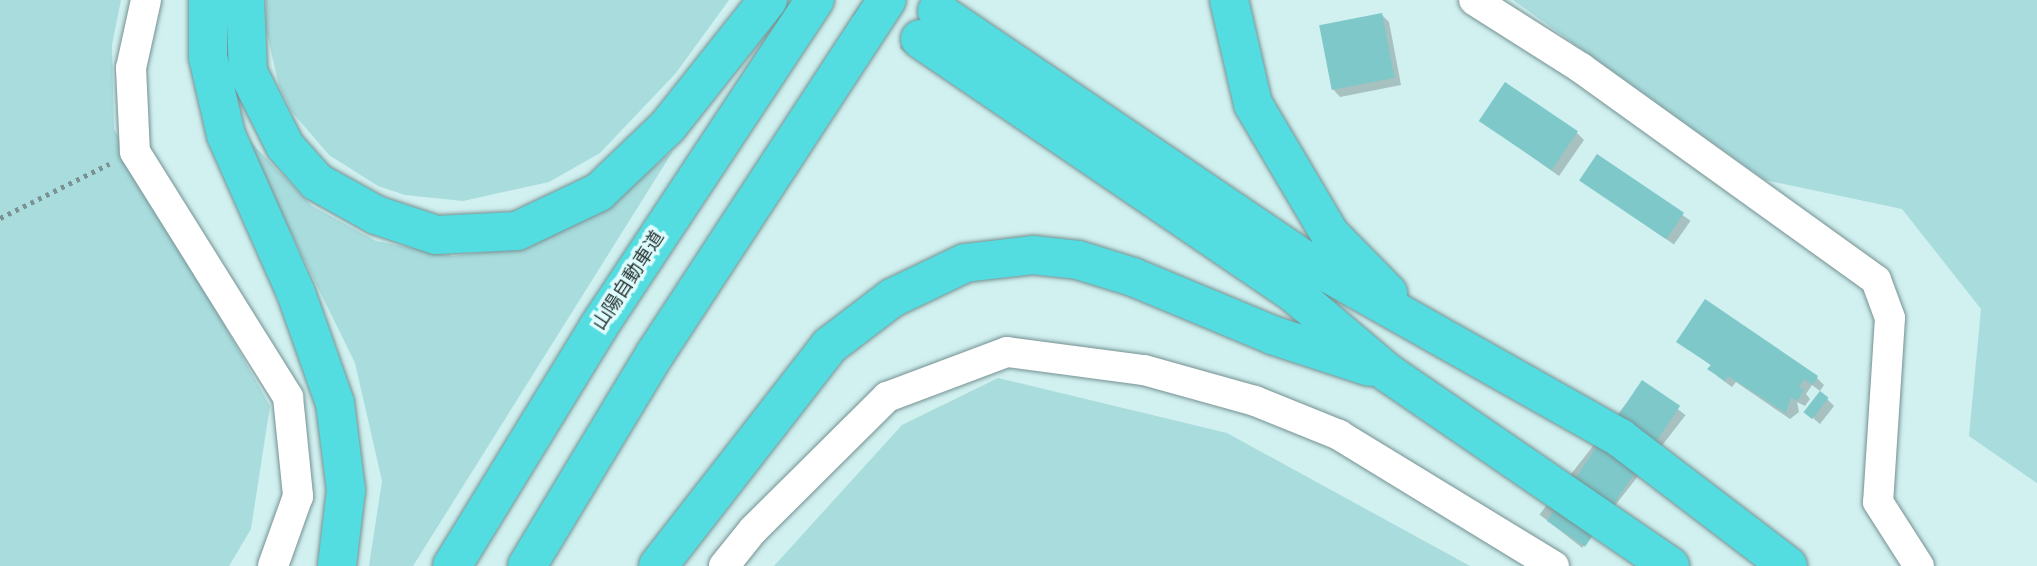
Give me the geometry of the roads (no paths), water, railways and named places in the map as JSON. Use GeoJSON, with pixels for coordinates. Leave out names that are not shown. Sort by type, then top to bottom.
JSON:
{"type":"FeatureCollection","features":[{"type":"Feature","properties":{"kind":"highway"},"geometry":{"type":"LineString","coordinates":[[208,0],[208,57],[226,135],[296,293],[335,403],[346,490],[337,566]]}},
{"type":"Feature","properties":{"kind":"highway"},"geometry":{"type":"LineString","coordinates":[[245,0],[248,72],[285,146],[317,182],[376,215],[436,236],[517,231],[599,192],[668,126],[768,0]]}},
{"type":"Feature","properties":{"kind":"highway","name":"山陽自動車道"},"geometry":{"type":"LineString","coordinates":[[452,566],[599,326],[815,0]]}},
{"type":"Feature","properties":{"kind":"highway"},"geometry":{"type":"LineString","coordinates":[[527,566],[655,354],[887,0]]}},
{"type":"Feature","properties":{"kind":"highway"},"geometry":{"type":"LineString","coordinates":[[1229,0],[1253,104],[1330,234],[1424,328]]}},
{"type":"Feature","properties":{"kind":"highway"},"geometry":{"type":"LineString","coordinates":[[1670,566],[1388,373],[1296,295],[928,25],[1308,262],[1620,438],[1788,566]]}},
{"type":"Feature","properties":{"kind":"highway"},"geometry":{"type":"LineString","coordinates":[[659,566],[829,345],[892,298],[965,263],[1032,255],[1078,260],[1133,277],[1272,335],[1388,373]]}},
{"type":"Feature","properties":{"kind":"street"},"geometry":{"type":"LineString","coordinates":[[146,0],[131,68],[135,152],[288,397],[298,496],[273,566]]}},
{"type":"Feature","properties":{"kind":"street"},"geometry":{"type":"LineString","coordinates":[[1474,0],[1581,68],[1876,280],[1890,318],[1878,502],[1919,566]]}},
{"type":"Feature","properties":{"kind":"street"},"geometry":{"type":"LineString","coordinates":[[724,566],[753,530],[887,397],[1007,352],[1144,370],[1255,401],[1339,435],[1555,566]]}},
{"type":"Feature","properties":{"kind":"tunnel"},"geometry":{"type":"LineString","coordinates":[[863,0],[920,39]]}}]}
